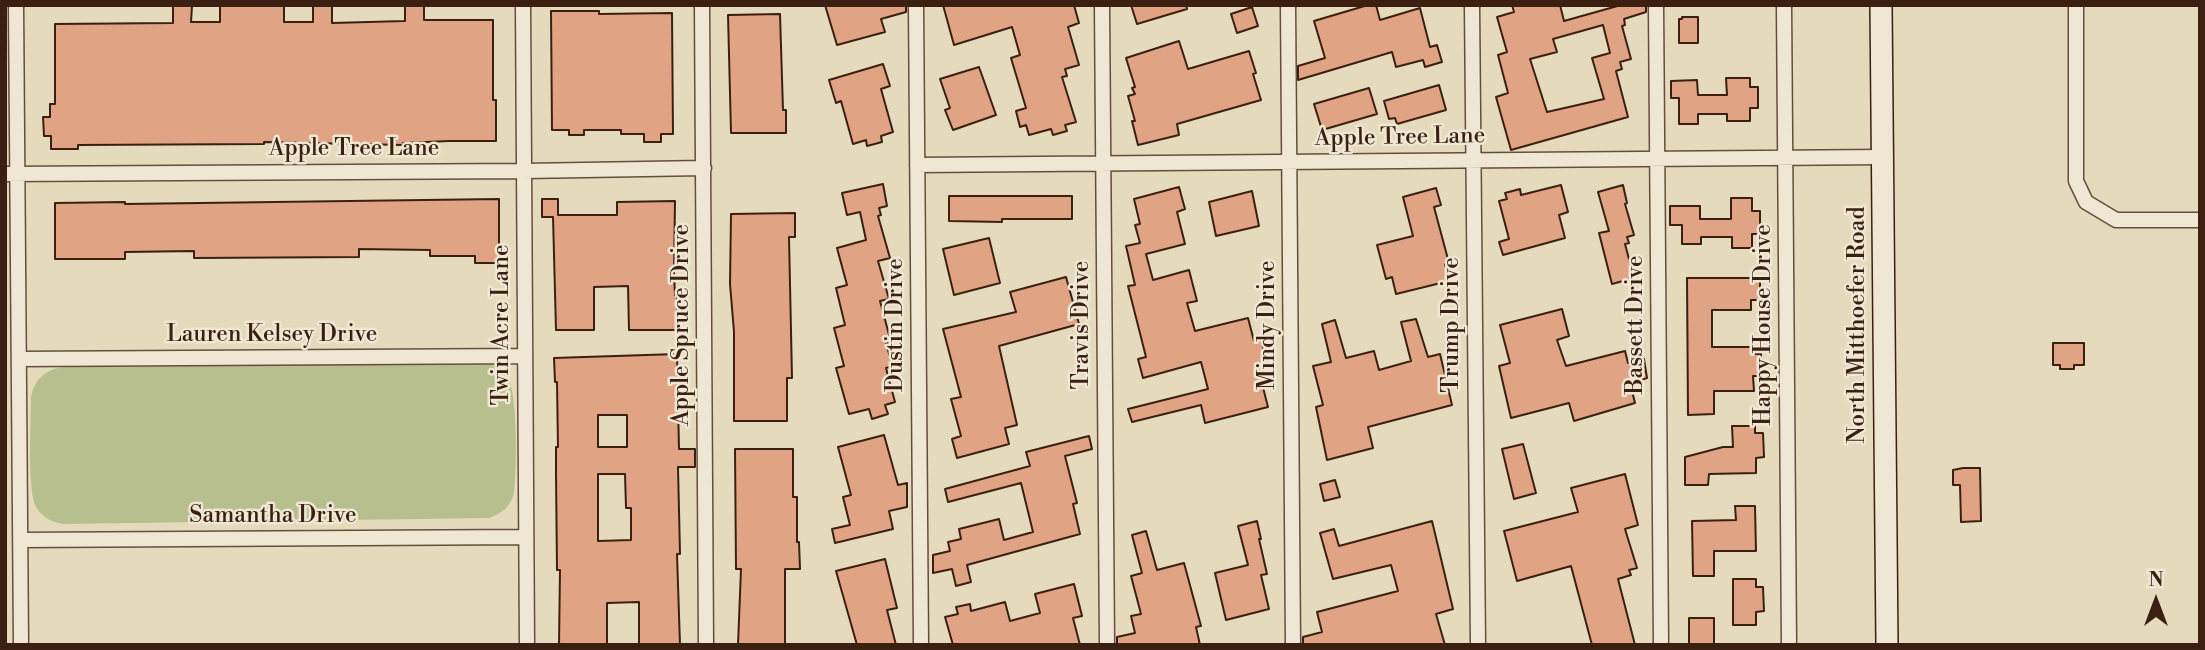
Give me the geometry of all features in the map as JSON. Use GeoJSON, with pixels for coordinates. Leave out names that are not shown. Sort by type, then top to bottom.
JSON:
{"type":"FeatureCollection","features":[{"type":"Feature","properties":{"kind":"main road","name":"North Mitthoefer Road"},"geometry":{"type":"LineString","coordinates":[[1881,5],[1887,645]]}},
{"type":"Feature","properties":{"kind":"street"},"geometry":{"type":"LineString","coordinates":[[16,5],[11,174],[19,359],[21,645]]}},
{"type":"Feature","properties":{"kind":"street","name":"Twin Acre Lane"},"geometry":{"type":"LineString","coordinates":[[523,5],[527,645]]}},
{"type":"Feature","properties":{"kind":"street","name":"Apple Spruce Drive"},"geometry":{"type":"LineString","coordinates":[[702,5],[706,645]]}},
{"type":"Feature","properties":{"kind":"street","name":"Dustin Drive"},"geometry":{"type":"LineString","coordinates":[[916,5],[921,645]]}},
{"type":"Feature","properties":{"kind":"street","name":"Travis Drive"},"geometry":{"type":"LineString","coordinates":[[1102,5],[1107,645]]}},
{"type":"Feature","properties":{"kind":"street","name":"Mindy Drive"},"geometry":{"type":"LineString","coordinates":[[1288,5],[1293,645]]}},
{"type":"Feature","properties":{"kind":"street","name":"Trump Drive"},"geometry":{"type":"LineString","coordinates":[[1472,5],[1478,645]]}},
{"type":"Feature","properties":{"kind":"street","name":"Bassett Drive"},"geometry":{"type":"LineString","coordinates":[[1656,5],[1661,645]]}},
{"type":"Feature","properties":{"kind":"street","name":"Happy House Drive"},"geometry":{"type":"LineString","coordinates":[[1784,5],[1789,645]]}},
{"type":"Feature","properties":{"kind":"street"},"geometry":{"type":"LineString","coordinates":[[2076,5],[2076,181],[2086,202],[2116,220],[2200,220]]}},
{"type":"Feature","properties":{"kind":"street","name":"Apple Tree Lane"},"geometry":{"type":"LineString","coordinates":[[917,165],[1883,157]]}},
{"type":"Feature","properties":{"kind":"street","name":"Apple Tree Lane"},"geometry":{"type":"LineString","coordinates":[[11,174],[704,168]]}},
{"type":"Feature","properties":{"kind":"street","name":"Lauren Kelsey Drive"},"geometry":{"type":"LineString","coordinates":[[19,359],[525,356]]}},
{"type":"Feature","properties":{"kind":"street","name":"Samantha Drive"},"geometry":{"type":"LineString","coordinates":[[20,540],[526,537]]}},
{"type":"Feature","properties":{"kind":"green space"},"geometry":{"type":"Polygon","coordinates":[[[483,363],[502,370],[511,384],[516,432],[514,493],[505,509],[489,518],[63,524],[44,516],[36,507],[33,498],[30,471],[31,398],[38,380],[58,368],[483,363]]]}},
{"type":"Feature","properties":{"kind":"building"},"geometry":{"type":"Polygon","coordinates":[[[220,5],[284,5],[284,22],[313,22],[313,5],[332,5],[332,23],[405,21],[405,5],[424,5],[424,20],[493,20],[496,141],[403,145],[264,142],[78,145],[78,149],[51,149],[51,136],[44,136],[43,117],[50,117],[50,104],[55,104],[55,24],[173,23],[173,6],[192,6],[191,22],[220,22],[220,5]]]}},
{"type":"Feature","properties":{"kind":"building"},"geometry":{"type":"Polygon","coordinates":[[[825,5],[906,5],[906,12],[881,19],[885,32],[837,45],[825,5]]]}},
{"type":"Feature","properties":{"kind":"building"},"geometry":{"type":"Polygon","coordinates":[[[943,5],[1074,5],[1079,23],[1068,27],[1079,65],[1065,69],[1067,76],[1062,77],[1076,122],[1065,125],[1067,131],[1053,135],[1051,129],[1029,135],[1026,125],[1020,127],[1016,111],[1026,108],[1011,58],[1020,55],[1012,27],[954,45],[943,5]]]}},
{"type":"Feature","properties":{"kind":"building"},"geometry":{"type":"Polygon","coordinates":[[[1131,5],[1186,5],[1187,9],[1137,24],[1131,5]]]}},
{"type":"Feature","properties":{"kind":"building"},"geometry":{"type":"Polygon","coordinates":[[[1376,5],[1380,20],[1420,8],[1430,47],[1437,45],[1442,62],[1425,67],[1423,60],[1396,67],[1392,52],[1298,80],[1298,66],[1325,58],[1314,21],[1376,5]]]}},
{"type":"Feature","properties":{"kind":"building"},"geometry":{"type":"Polygon","coordinates":[[[1512,5],[1560,5],[1564,21],[1621,5],[1646,5],[1646,12],[1624,19],[1625,25],[1622,26],[1631,59],[1620,62],[1622,69],[1616,71],[1628,117],[1511,150],[1496,97],[1508,93],[1498,55],[1507,52],[1497,17],[1514,12],[1512,5]],[[1603,25],[1553,39],[1557,52],[1530,59],[1547,112],[1604,99],[1592,58],[1610,53],[1603,25]]]}},
{"type":"Feature","properties":{"kind":"building"},"geometry":{"type":"Polygon","coordinates":[[[1252,7],[1258,26],[1237,33],[1231,14],[1252,7]]]}},
{"type":"Feature","properties":{"kind":"building"},"geometry":{"type":"Polygon","coordinates":[[[551,11],[599,11],[599,14],[672,13],[673,134],[661,134],[661,142],[644,142],[644,134],[621,134],[621,130],[584,130],[584,135],[569,135],[569,130],[552,130],[551,11]]]}},
{"type":"Feature","properties":{"kind":"building"},"geometry":{"type":"Polygon","coordinates":[[[780,14],[786,133],[731,133],[728,15],[780,14]]]}},
{"type":"Feature","properties":{"kind":"building"},"geometry":{"type":"Polygon","coordinates":[[[1698,17],[1698,43],[1679,43],[1679,19],[1698,17]]]}},
{"type":"Feature","properties":{"kind":"building"},"geometry":{"type":"Polygon","coordinates":[[[1179,41],[1188,69],[1249,51],[1261,100],[1177,124],[1179,135],[1138,145],[1128,96],[1135,94],[1132,88],[1135,87],[1126,58],[1179,41]]]}},
{"type":"Feature","properties":{"kind":"building"},"geometry":{"type":"Polygon","coordinates":[[[883,64],[890,86],[881,89],[893,132],[881,136],[882,142],[867,146],[866,140],[853,144],[841,101],[836,103],[829,80],[883,64]]]}},
{"type":"Feature","properties":{"kind":"building"},"geometry":{"type":"Polygon","coordinates":[[[979,67],[996,115],[953,130],[945,110],[950,108],[940,79],[979,67]]]}},
{"type":"Feature","properties":{"kind":"building"},"geometry":{"type":"Polygon","coordinates":[[[1726,78],[1750,78],[1750,87],[1758,87],[1758,108],[1750,108],[1750,121],[1727,121],[1727,114],[1698,114],[1698,124],[1679,124],[1679,98],[1671,98],[1671,81],[1697,80],[1698,95],[1727,95],[1726,78]]]}},
{"type":"Feature","properties":{"kind":"building"},"geometry":{"type":"Polygon","coordinates":[[[1439,85],[1446,110],[1397,124],[1395,118],[1389,119],[1384,101],[1439,85]]]}},
{"type":"Feature","properties":{"kind":"building"},"geometry":{"type":"Polygon","coordinates":[[[1369,88],[1377,114],[1322,130],[1314,104],[1369,88]]]}},
{"type":"Feature","properties":{"kind":"building"},"geometry":{"type":"Polygon","coordinates":[[[883,184],[887,206],[879,208],[881,215],[878,216],[890,258],[878,261],[889,299],[880,301],[891,342],[886,344],[893,366],[886,368],[895,402],[885,405],[888,414],[872,419],[869,409],[849,414],[836,368],[844,366],[834,328],[845,325],[836,288],[847,285],[837,248],[866,240],[860,212],[847,215],[842,193],[883,184]]]}},
{"type":"Feature","properties":{"kind":"building"},"geometry":{"type":"Polygon","coordinates":[[[1561,185],[1568,212],[1559,215],[1565,238],[1503,255],[1499,242],[1509,239],[1499,201],[1507,199],[1505,193],[1520,189],[1521,195],[1561,185]]]}},
{"type":"Feature","properties":{"kind":"building"},"geometry":{"type":"Polygon","coordinates":[[[1623,185],[1625,204],[1634,235],[1627,237],[1629,243],[1625,244],[1634,278],[1612,284],[1599,233],[1609,231],[1598,192],[1623,185]]]}},
{"type":"Feature","properties":{"kind":"building"},"geometry":{"type":"Polygon","coordinates":[[[1179,187],[1185,209],[1177,212],[1185,244],[1146,254],[1153,280],[1189,270],[1197,301],[1187,303],[1195,331],[1248,318],[1254,341],[1261,340],[1268,366],[1258,368],[1268,407],[1205,423],[1201,405],[1132,422],[1128,409],[1208,389],[1201,362],[1143,378],[1138,359],[1146,357],[1128,286],[1135,285],[1126,246],[1140,243],[1135,225],[1140,224],[1134,199],[1179,187]]]}},
{"type":"Feature","properties":{"kind":"building"},"geometry":{"type":"Polygon","coordinates":[[[1436,188],[1441,205],[1434,207],[1449,263],[1445,264],[1449,281],[1396,294],[1392,277],[1386,279],[1377,245],[1413,236],[1403,197],[1436,188]]]}},
{"type":"Feature","properties":{"kind":"building"},"geometry":{"type":"Polygon","coordinates":[[[1252,191],[1259,226],[1216,236],[1209,202],[1252,191]]]}},
{"type":"Feature","properties":{"kind":"building"},"geometry":{"type":"Polygon","coordinates":[[[949,196],[1072,196],[1072,219],[949,221],[949,196]]]}},
{"type":"Feature","properties":{"kind":"building"},"geometry":{"type":"Polygon","coordinates":[[[1731,198],[1752,198],[1752,211],[1760,211],[1760,234],[1752,234],[1752,248],[1732,248],[1732,237],[1701,237],[1701,244],[1682,244],[1682,225],[1670,225],[1670,206],[1700,206],[1700,219],[1731,219],[1731,198]]]}},
{"type":"Feature","properties":{"kind":"building"},"geometry":{"type":"Polygon","coordinates":[[[499,199],[499,263],[475,263],[475,256],[430,256],[430,250],[359,249],[359,257],[194,258],[194,251],[125,252],[125,259],[55,259],[55,203],[499,199]]]}},
{"type":"Feature","properties":{"kind":"building"},"geometry":{"type":"Polygon","coordinates":[[[542,199],[558,199],[558,215],[617,215],[617,202],[675,201],[674,273],[677,330],[629,330],[628,286],[594,287],[594,330],[556,330],[553,217],[542,217],[542,199]]]}},
{"type":"Feature","properties":{"kind":"building"},"geometry":{"type":"Polygon","coordinates":[[[795,213],[795,237],[789,237],[792,378],[787,378],[787,421],[734,421],[731,214],[795,213]]]}},
{"type":"Feature","properties":{"kind":"building"},"geometry":{"type":"Polygon","coordinates":[[[989,238],[1000,283],[954,295],[943,249],[989,238]]]}},
{"type":"Feature","properties":{"kind":"building"},"geometry":{"type":"Polygon","coordinates":[[[1066,277],[1079,324],[999,346],[1017,425],[1005,428],[1009,444],[957,458],[952,439],[961,436],[951,399],[961,397],[943,329],[1016,312],[1010,292],[1066,277]]]}},
{"type":"Feature","properties":{"kind":"building"},"geometry":{"type":"Polygon","coordinates":[[[1687,278],[1760,278],[1760,300],[1751,300],[1751,310],[1712,310],[1712,347],[1753,347],[1753,354],[1761,354],[1761,376],[1753,376],[1754,391],[1714,391],[1714,414],[1688,415],[1687,278]]]}},
{"type":"Feature","properties":{"kind":"building"},"geometry":{"type":"Polygon","coordinates":[[[1562,309],[1569,336],[1557,340],[1566,366],[1625,351],[1628,363],[1644,359],[1647,378],[1630,383],[1635,403],[1574,421],[1569,403],[1511,418],[1499,366],[1510,363],[1500,325],[1562,309]]]}},
{"type":"Feature","properties":{"kind":"building"},"geometry":{"type":"Polygon","coordinates":[[[1416,319],[1428,357],[1440,354],[1452,405],[1368,427],[1373,448],[1327,460],[1316,407],[1323,405],[1313,366],[1331,362],[1322,324],[1335,320],[1346,358],[1374,351],[1379,370],[1411,361],[1401,322],[1416,319]]]}},
{"type":"Feature","properties":{"kind":"building"},"geometry":{"type":"Polygon","coordinates":[[[2053,343],[2084,343],[2084,365],[2074,365],[2074,369],[2060,369],[2060,365],[2053,365],[2053,343]]]}},
{"type":"Feature","properties":{"kind":"building"},"geometry":{"type":"Polygon","coordinates":[[[677,354],[679,449],[695,449],[695,467],[678,467],[680,645],[639,645],[639,602],[607,603],[607,645],[559,645],[557,382],[554,358],[677,354]],[[598,415],[598,447],[627,447],[627,415],[598,415]],[[598,474],[598,541],[631,540],[631,508],[626,508],[625,474],[598,474]]]}},
{"type":"Feature","properties":{"kind":"building"},"geometry":{"type":"Polygon","coordinates":[[[1732,426],[1755,426],[1755,433],[1763,433],[1764,457],[1756,458],[1756,473],[1709,474],[1708,485],[1685,485],[1685,457],[1733,447],[1732,426]]]}},
{"type":"Feature","properties":{"kind":"building"},"geometry":{"type":"Polygon","coordinates":[[[884,435],[898,485],[907,483],[907,507],[889,511],[893,529],[835,543],[832,529],[850,525],[843,497],[851,495],[838,447],[884,435]]]}},
{"type":"Feature","properties":{"kind":"building"},"geometry":{"type":"Polygon","coordinates":[[[1089,436],[1092,449],[1065,456],[1077,503],[1073,504],[1080,534],[967,565],[971,582],[956,586],[952,569],[933,573],[933,555],[950,551],[948,542],[961,539],[959,529],[999,519],[1004,540],[1033,532],[1021,483],[948,502],[945,489],[1030,466],[1026,452],[1089,436]]]}},
{"type":"Feature","properties":{"kind":"building"},"geometry":{"type":"Polygon","coordinates":[[[1523,444],[1536,493],[1514,499],[1502,449],[1523,444]]]}},
{"type":"Feature","properties":{"kind":"building"},"geometry":{"type":"Polygon","coordinates":[[[735,449],[793,449],[793,497],[797,497],[800,569],[785,569],[785,645],[738,645],[741,569],[736,569],[735,449]]]}},
{"type":"Feature","properties":{"kind":"building"},"geometry":{"type":"Polygon","coordinates":[[[1980,468],[1981,521],[1961,522],[1960,485],[1953,485],[1953,470],[1980,468]]]}},
{"type":"Feature","properties":{"kind":"building"},"geometry":{"type":"Polygon","coordinates":[[[1625,474],[1638,525],[1625,529],[1637,568],[1629,570],[1631,575],[1618,579],[1635,645],[1592,645],[1571,566],[1517,581],[1504,531],[1578,512],[1571,488],[1625,474]]]}},
{"type":"Feature","properties":{"kind":"building"},"geometry":{"type":"Polygon","coordinates":[[[1335,480],[1340,497],[1324,501],[1320,484],[1335,480]]]}},
{"type":"Feature","properties":{"kind":"building"},"geometry":{"type":"Polygon","coordinates":[[[1735,506],[1755,506],[1756,551],[1714,551],[1714,576],[1693,576],[1692,521],[1736,520],[1735,506]]]}},
{"type":"Feature","properties":{"kind":"building"},"geometry":{"type":"Polygon","coordinates":[[[1257,521],[1267,574],[1261,575],[1269,609],[1226,620],[1215,573],[1248,565],[1238,526],[1257,521]]]}},
{"type":"Feature","properties":{"kind":"building"},"geometry":{"type":"Polygon","coordinates":[[[1432,521],[1453,609],[1436,614],[1445,645],[1303,645],[1303,637],[1322,632],[1317,612],[1398,591],[1391,565],[1333,579],[1320,533],[1334,529],[1339,546],[1432,521]]]}},
{"type":"Feature","properties":{"kind":"building"},"geometry":{"type":"Polygon","coordinates":[[[1146,531],[1157,570],[1184,563],[1201,626],[1196,627],[1200,645],[1117,645],[1117,637],[1135,633],[1131,616],[1141,614],[1131,576],[1142,573],[1132,535],[1146,531]]]}},
{"type":"Feature","properties":{"kind":"building"},"geometry":{"type":"Polygon","coordinates":[[[885,559],[897,608],[887,610],[896,645],[857,645],[836,571],[885,559]]]}},
{"type":"Feature","properties":{"kind":"building"},"geometry":{"type":"Polygon","coordinates":[[[1733,579],[1756,579],[1756,587],[1763,587],[1764,611],[1756,612],[1756,625],[1733,625],[1733,579]]]}},
{"type":"Feature","properties":{"kind":"building"},"geometry":{"type":"Polygon","coordinates":[[[1074,584],[1082,616],[1073,618],[1080,645],[953,645],[945,617],[958,614],[956,607],[970,604],[971,611],[1005,602],[1010,621],[1040,613],[1035,594],[1074,584]]]}},
{"type":"Feature","properties":{"kind":"building"},"geometry":{"type":"Polygon","coordinates":[[[1689,618],[1714,618],[1714,645],[1689,645],[1689,618]]]}}]}
